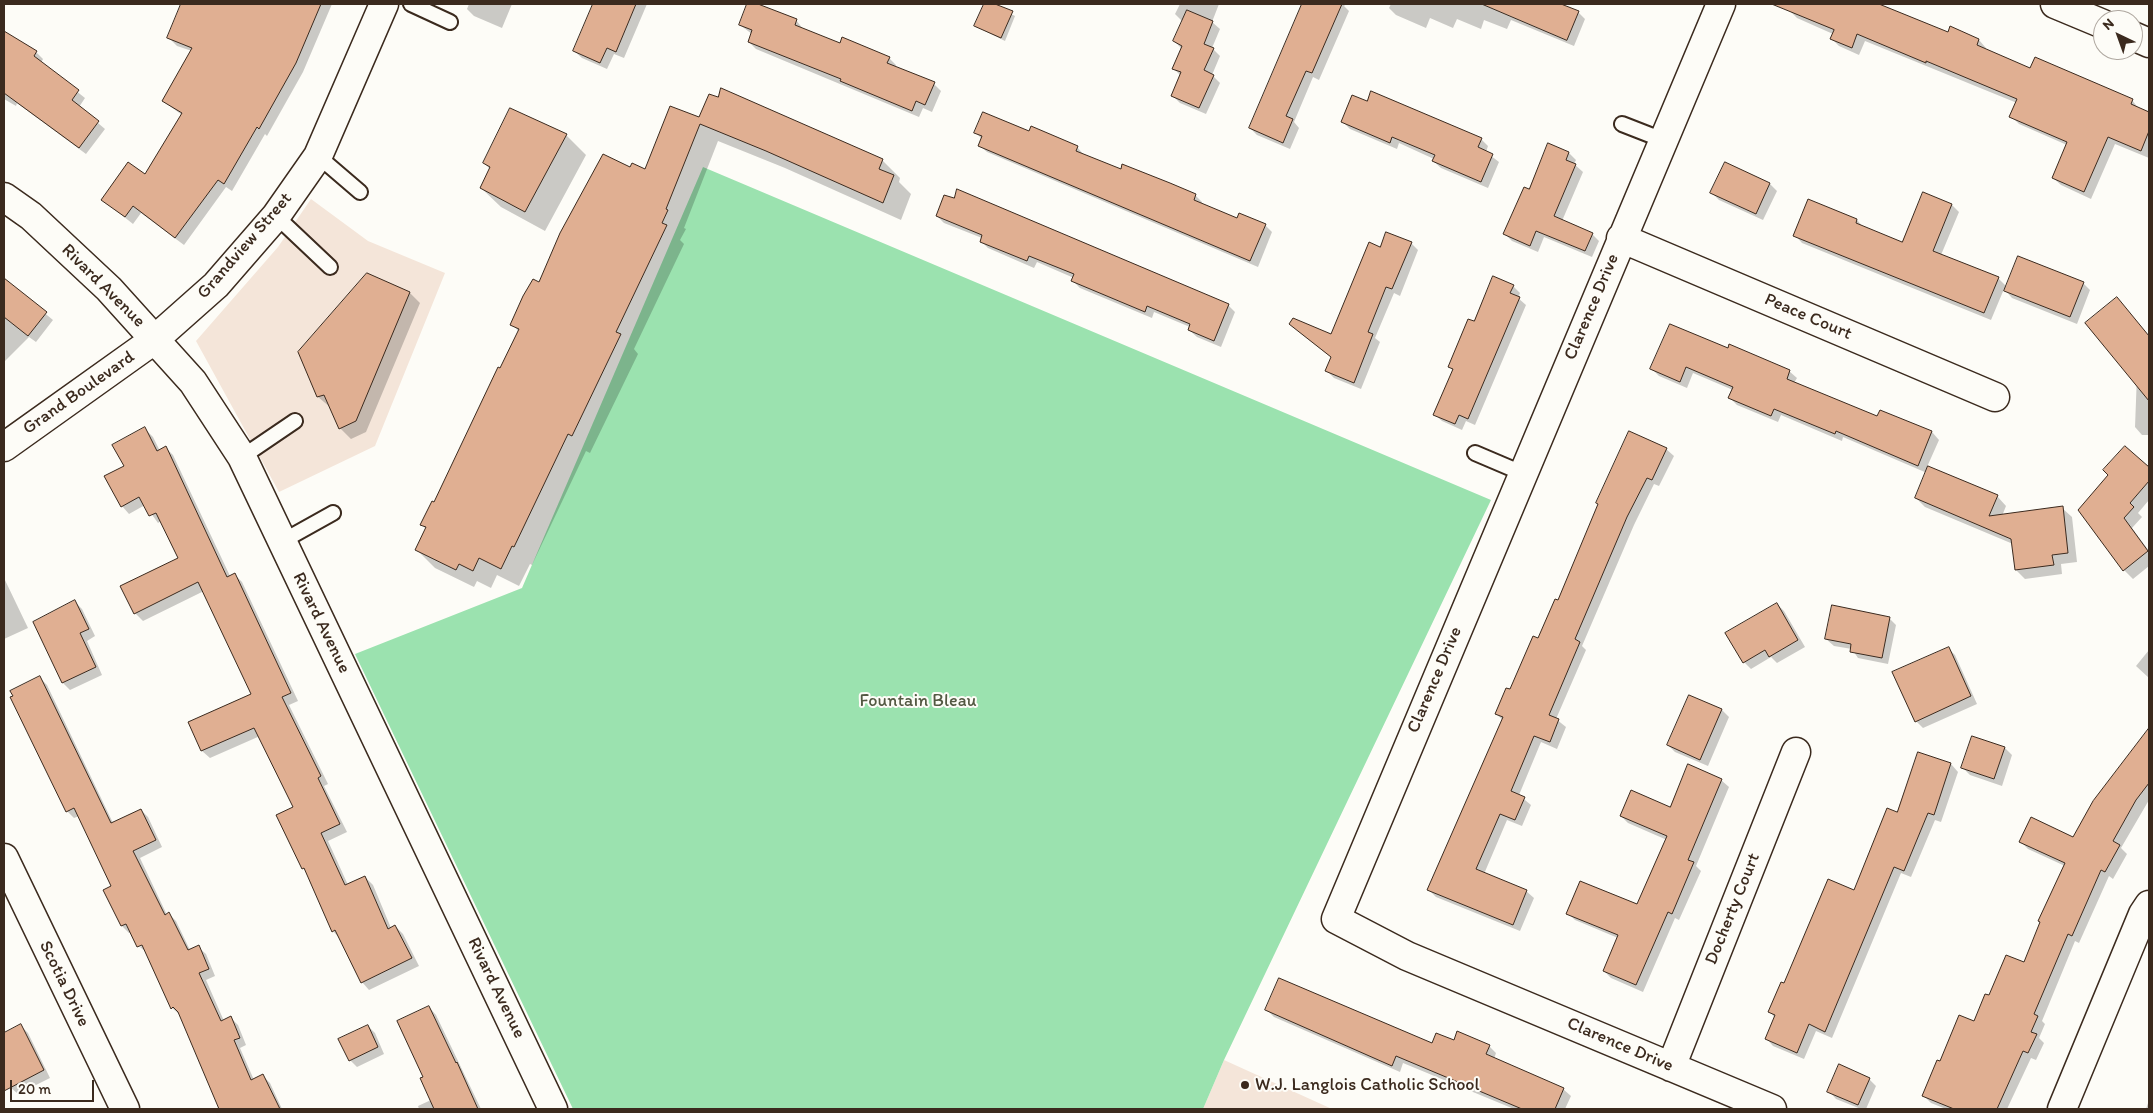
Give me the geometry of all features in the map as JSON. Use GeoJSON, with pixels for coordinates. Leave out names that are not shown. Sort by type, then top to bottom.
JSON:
{"type":"FeatureCollection","features":[{"type":"Feature","properties":{"kind":"street","name":"Grandview Street"},"geometry":{"type":"LineString","coordinates":[[154,340],[216,285],[276,216],[318,156],[384,4]]}},
{"type":"Feature","properties":{"kind":"street","name":"Clarence Drive"},"geometry":{"type":"LineString","coordinates":[[1721,4],[1522,473],[1336,919],[1407,956],[1772,1109]]}},
{"type":"Feature","properties":{"kind":"street"},"geometry":{"type":"LineString","coordinates":[[2055,4],[2093,20]]}},
{"type":"Feature","properties":{"kind":"street","name":"Rivard Avenue"},"geometry":{"type":"LineString","coordinates":[[4,197],[31,216],[109,289],[193,382],[242,457],[553,1109]]}},
{"type":"Feature","properties":{"kind":"street","name":"Peace Court"},"geometry":{"type":"LineString","coordinates":[[1621,238],[1995,397]]}},
{"type":"Feature","properties":{"kind":"street","name":"Grand Boulevard"},"geometry":{"type":"LineString","coordinates":[[4,447],[154,340]]}},
{"type":"Feature","properties":{"kind":"street","name":"Docherty Court"},"geometry":{"type":"LineString","coordinates":[[1670,1067],[1796,752]]}},
{"type":"Feature","properties":{"kind":"street","name":"Scotia Drive"},"geometry":{"type":"LineString","coordinates":[[4,858],[124,1109]]}},
{"type":"Feature","properties":{"kind":"street"},"geometry":{"type":"LineString","coordinates":[[2062,1109],[2143,914],[2149,905]]}},
{"type":"Feature","properties":{"kind":"lane"},"geometry":{"type":"LineString","coordinates":[[411,4],[450,22]]}},
{"type":"Feature","properties":{"kind":"lane"},"geometry":{"type":"LineString","coordinates":[[1622,124],[1663,140]]}},
{"type":"Feature","properties":{"kind":"lane"},"geometry":{"type":"LineString","coordinates":[[318,156],[360,192]]}},
{"type":"Feature","properties":{"kind":"lane"},"geometry":{"type":"LineString","coordinates":[[276,216],[330,268]]}},
{"type":"Feature","properties":{"kind":"lane"},"geometry":{"type":"LineString","coordinates":[[242,457],[295,420]]}},
{"type":"Feature","properties":{"kind":"lane"},"geometry":{"type":"LineString","coordinates":[[1475,453],[1522,473]]}},
{"type":"Feature","properties":{"kind":"lane"},"geometry":{"type":"LineString","coordinates":[[281,542],[333,513]]}},
{"type":"Feature","properties":{"kind":"shaded area"},"geometry":{"type":"Polygon","coordinates":[[[311,199],[368,241],[445,273],[375,446],[279,492],[196,341],[278,247],[311,199]]]}},
{"type":"Feature","properties":{"kind":"shaded area","name":"W.J. Langlois Catholic School"},"geometry":{"type":"Polygon","coordinates":[[[1224,1060],[1332,1109],[1203,1109],[1224,1060]]]}},
{"type":"Feature","properties":{"kind":"green space","name":"Fountain Bleau"},"geometry":{"type":"Polygon","coordinates":[[[703,167],[1491,500],[1224,1060],[1203,1109],[573,1109],[355,654],[522,588],[703,167]]]}},
{"type":"Feature","properties":{"kind":"building"},"geometry":{"type":"Polygon","coordinates":[[[181,4],[321,4],[296,63],[259,129],[257,127],[224,184],[218,180],[175,238],[133,206],[125,217],[101,200],[128,162],[145,174],[182,113],[162,101],[192,48],[167,38],[181,4]]]}},
{"type":"Feature","properties":{"kind":"building"},"geometry":{"type":"Polygon","coordinates":[[[593,4],[636,4],[616,52],[607,48],[600,63],[573,51],[593,4]]]}},
{"type":"Feature","properties":{"kind":"building"},"geometry":{"type":"Polygon","coordinates":[[[747,4],[758,4],[797,19],[795,25],[840,43],[842,37],[890,57],[887,63],[935,82],[925,105],[916,101],[912,111],[840,81],[841,79],[748,42],[752,30],[739,25],[747,4]]]}},
{"type":"Feature","properties":{"kind":"building"},"geometry":{"type":"Polygon","coordinates":[[[984,4],[995,4],[1013,11],[1001,38],[974,26],[984,4]]]}},
{"type":"Feature","properties":{"kind":"building"},"geometry":{"type":"Polygon","coordinates":[[[1302,4],[1342,4],[1312,73],[1306,71],[1286,116],[1293,119],[1283,143],[1249,128],[1302,4]]]}},
{"type":"Feature","properties":{"kind":"building"},"geometry":{"type":"Polygon","coordinates":[[[1482,4],[1561,4],[1579,11],[1567,40],[1482,4]]]}},
{"type":"Feature","properties":{"kind":"building"},"geometry":{"type":"Polygon","coordinates":[[[1772,4],[1879,4],[1948,32],[1950,26],[1979,39],[1977,45],[2030,68],[2035,57],[2133,99],[2131,104],[2149,112],[2149,131],[2141,151],[2108,137],[2084,192],[2052,178],[2067,142],[2009,117],[2017,99],[1857,34],[1852,48],[1830,39],[1834,30],[1772,4]]]}},
{"type":"Feature","properties":{"kind":"building"},"geometry":{"type":"Polygon","coordinates":[[[1187,10],[1213,21],[1204,44],[1214,48],[1204,70],[1214,75],[1199,108],[1171,96],[1181,72],[1172,69],[1182,46],[1173,41],[1187,10]]]}},
{"type":"Feature","properties":{"kind":"building"},"geometry":{"type":"Polygon","coordinates":[[[4,31],[37,51],[34,56],[79,90],[72,100],[99,121],[79,148],[4,93],[4,31]]]}},
{"type":"Feature","properties":{"kind":"building"},"geometry":{"type":"Polygon","coordinates":[[[721,88],[883,159],[879,169],[894,175],[883,203],[700,124],[666,209],[668,210],[662,223],[667,225],[616,332],[621,334],[572,436],[568,434],[514,547],[512,546],[501,569],[479,558],[473,571],[459,564],[456,570],[415,550],[426,527],[420,525],[432,501],[434,502],[498,367],[500,368],[519,329],[510,325],[523,296],[533,279],[539,282],[560,233],[603,154],[630,167],[632,163],[645,169],[670,106],[699,117],[709,94],[718,97],[721,88]]]}},
{"type":"Feature","properties":{"kind":"building"},"geometry":{"type":"Polygon","coordinates":[[[1371,91],[1482,138],[1478,147],[1493,154],[1481,182],[1432,161],[1435,155],[1392,137],[1390,143],[1341,122],[1352,95],[1367,101],[1371,91]]]}},
{"type":"Feature","properties":{"kind":"building"},"geometry":{"type":"Polygon","coordinates":[[[510,108],[567,134],[525,212],[480,188],[490,167],[483,163],[510,108]]]}},
{"type":"Feature","properties":{"kind":"building"},"geometry":{"type":"Polygon","coordinates":[[[983,112],[1029,131],[1031,126],[1078,146],[1076,151],[1121,169],[1122,164],[1170,183],[1196,194],[1194,200],[1237,218],[1239,213],[1266,224],[1250,261],[978,146],[982,136],[974,133],[983,112]]]}},
{"type":"Feature","properties":{"kind":"building"},"geometry":{"type":"Polygon","coordinates":[[[1548,143],[1569,152],[1566,160],[1576,164],[1554,216],[1593,233],[1585,251],[1536,231],[1530,246],[1503,234],[1524,187],[1529,189],[1548,143]]]}},
{"type":"Feature","properties":{"kind":"building"},"geometry":{"type":"Polygon","coordinates":[[[1725,162],[1770,183],[1756,214],[1710,193],[1725,162]]]}},
{"type":"Feature","properties":{"kind":"building"},"geometry":{"type":"Polygon","coordinates":[[[957,189],[1229,304],[1214,341],[1188,330],[1190,324],[1147,306],[1145,312],[1071,281],[1074,274],[1029,256],[1027,261],[980,242],[982,235],[936,216],[944,195],[954,198],[957,189]]]}},
{"type":"Feature","properties":{"kind":"building"},"geometry":{"type":"Polygon","coordinates":[[[1923,192],[1952,204],[1933,251],[1999,277],[1984,313],[1793,236],[1808,199],[1857,219],[1856,223],[1902,242],[1923,192]]]}},
{"type":"Feature","properties":{"kind":"building"},"geometry":{"type":"Polygon","coordinates":[[[1386,232],[1412,242],[1392,289],[1386,287],[1368,332],[1373,334],[1354,383],[1325,371],[1331,357],[1289,324],[1293,318],[1331,334],[1369,242],[1380,247],[1386,232]]]}},
{"type":"Feature","properties":{"kind":"building"},"geometry":{"type":"Polygon","coordinates":[[[2018,256],[2084,282],[2070,317],[2004,291],[2018,256]]]}},
{"type":"Feature","properties":{"kind":"building"},"geometry":{"type":"Polygon","coordinates":[[[367,273],[410,292],[356,421],[339,429],[324,395],[317,397],[298,352],[367,273]]]}},
{"type":"Feature","properties":{"kind":"building"},"geometry":{"type":"Polygon","coordinates":[[[1493,276],[1514,285],[1510,293],[1520,297],[1468,419],[1459,415],[1455,424],[1433,415],[1453,369],[1448,367],[1468,319],[1474,321],[1493,276]]]}},
{"type":"Feature","properties":{"kind":"building"},"geometry":{"type":"Polygon","coordinates":[[[4,278],[47,312],[28,336],[4,317],[4,278]]]}},
{"type":"Feature","properties":{"kind":"building"},"geometry":{"type":"Polygon","coordinates":[[[2117,297],[2149,336],[2149,401],[2085,323],[2117,297]]]}},
{"type":"Feature","properties":{"kind":"building"},"geometry":{"type":"Polygon","coordinates":[[[1670,324],[1728,348],[1729,344],[1790,370],[1787,379],[1877,416],[1880,410],[1932,431],[1918,466],[1836,431],[1835,434],[1774,409],[1771,416],[1728,398],[1733,387],[1686,367],[1680,382],[1650,369],[1670,324]]]}},
{"type":"Feature","properties":{"kind":"building"},"geometry":{"type":"Polygon","coordinates":[[[145,427],[157,451],[166,446],[227,577],[235,573],[291,693],[282,697],[321,776],[318,778],[340,824],[321,833],[345,885],[365,876],[388,929],[395,925],[412,958],[361,983],[335,930],[332,932],[304,868],[302,869],[276,815],[293,807],[254,728],[201,751],[188,722],[251,694],[198,582],[134,614],[120,586],[178,558],[156,513],[149,516],[139,497],[121,507],[104,476],[124,466],[112,445],[145,427]]]}},
{"type":"Feature","properties":{"kind":"building"},"geometry":{"type":"Polygon","coordinates":[[[1629,431],[1667,448],[1652,480],[1647,478],[1627,517],[1575,639],[1580,642],[1549,715],[1559,719],[1550,742],[1534,736],[1511,791],[1525,797],[1515,820],[1500,814],[1476,869],[1527,890],[1513,925],[1427,890],[1503,717],[1495,714],[1506,688],[1510,689],[1533,636],[1538,638],[1555,599],[1558,600],[1598,504],[1596,503],[1629,431]]]}},
{"type":"Feature","properties":{"kind":"building"},"geometry":{"type":"Polygon","coordinates":[[[2125,446],[2149,467],[2149,481],[2130,503],[2134,507],[2124,518],[2148,551],[2123,571],[2078,510],[2108,475],[2103,470],[2125,446]]]}},
{"type":"Feature","properties":{"kind":"building"},"geometry":{"type":"Polygon","coordinates":[[[1928,466],[1998,495],[1989,516],[2063,506],[2068,553],[2052,555],[2054,565],[2015,570],[2011,539],[1915,498],[1928,466]]]}},
{"type":"Feature","properties":{"kind":"building"},"geometry":{"type":"Polygon","coordinates":[[[75,600],[89,629],[80,633],[96,667],[62,683],[33,622],[75,600]]]}},
{"type":"Feature","properties":{"kind":"building"},"geometry":{"type":"Polygon","coordinates":[[[1777,603],[1798,640],[1769,657],[1765,650],[1743,663],[1725,633],[1777,603]]]}},
{"type":"Feature","properties":{"kind":"building"},"geometry":{"type":"Polygon","coordinates":[[[1832,605],[1890,617],[1882,658],[1850,652],[1851,644],[1825,639],[1832,605]]]}},
{"type":"Feature","properties":{"kind":"building"},"geometry":{"type":"Polygon","coordinates":[[[1949,647],[1971,696],[1915,722],[1892,672],[1949,647]]]}},
{"type":"Feature","properties":{"kind":"building"},"geometry":{"type":"Polygon","coordinates":[[[40,676],[111,823],[141,809],[156,840],[133,851],[165,915],[169,912],[188,950],[199,945],[209,969],[199,973],[221,1021],[231,1016],[240,1038],[234,1040],[251,1080],[263,1074],[280,1109],[219,1109],[178,1012],[173,1007],[171,1009],[142,945],[137,947],[126,924],[121,926],[103,890],[111,886],[74,808],[66,812],[10,697],[13,696],[10,691],[40,676]]]}},
{"type":"Feature","properties":{"kind":"building"},"geometry":{"type":"Polygon","coordinates":[[[1689,695],[1722,709],[1700,760],[1667,745],[1689,695]]]}},
{"type":"Feature","properties":{"kind":"building"},"geometry":{"type":"Polygon","coordinates":[[[2149,728],[2149,783],[2136,800],[2113,841],[2120,845],[2105,872],[2101,870],[2072,936],[2068,934],[2034,1014],[2038,1016],[2031,1032],[2037,1034],[2028,1053],[2023,1051],[1997,1109],[1954,1109],[1922,1096],[1937,1060],[1940,1061],[1959,1015],[1974,1021],[1985,994],[1989,995],[2006,955],[2024,962],[2040,922],[2038,921],[2065,863],[2019,842],[2031,817],[2073,837],[2093,801],[2149,728]]]}},
{"type":"Feature","properties":{"kind":"building"},"geometry":{"type":"Polygon","coordinates":[[[1972,736],[2005,747],[1994,779],[1961,768],[1972,736]]]}},
{"type":"Feature","properties":{"kind":"building"},"geometry":{"type":"Polygon","coordinates":[[[1918,752],[1951,763],[1934,815],[1928,813],[1904,871],[1894,867],[1825,1032],[1809,1024],[1797,1053],[1765,1039],[1775,1015],[1768,1012],[1781,982],[1784,983],[1828,879],[1854,890],[1887,808],[1897,812],[1918,752]]]}},
{"type":"Feature","properties":{"kind":"building"},"geometry":{"type":"Polygon","coordinates":[[[1688,764],[1722,779],[1688,860],[1694,862],[1672,914],[1668,912],[1636,985],[1603,971],[1618,935],[1566,914],[1580,881],[1637,904],[1667,836],[1620,816],[1631,790],[1670,807],[1688,764]]]}},
{"type":"Feature","properties":{"kind":"building"},"geometry":{"type":"Polygon","coordinates":[[[1279,978],[1432,1043],[1436,1033],[1454,1040],[1457,1031],[1490,1045],[1486,1054],[1564,1088],[1555,1109],[1522,1109],[1396,1056],[1392,1066],[1265,1010],[1279,978]]]}},
{"type":"Feature","properties":{"kind":"building"},"geometry":{"type":"Polygon","coordinates":[[[429,1006],[478,1109],[434,1109],[420,1078],[423,1077],[397,1021],[429,1006]]]}},
{"type":"Feature","properties":{"kind":"building"},"geometry":{"type":"Polygon","coordinates":[[[21,1024],[44,1070],[4,1091],[4,1033],[21,1024]]]}},
{"type":"Feature","properties":{"kind":"building"},"geometry":{"type":"Polygon","coordinates":[[[368,1025],[378,1047],[349,1061],[338,1039],[368,1025]]]}},
{"type":"Feature","properties":{"kind":"building"},"geometry":{"type":"Polygon","coordinates":[[[1839,1064],[1870,1078],[1858,1105],[1827,1092],[1839,1064]]]}},
{"type":"Feature","properties":{"kind":"place","name":"W.J. Langlois Catholic School"},"geometry":{"type":"Point","coordinates":[1245,1085]}}]}
